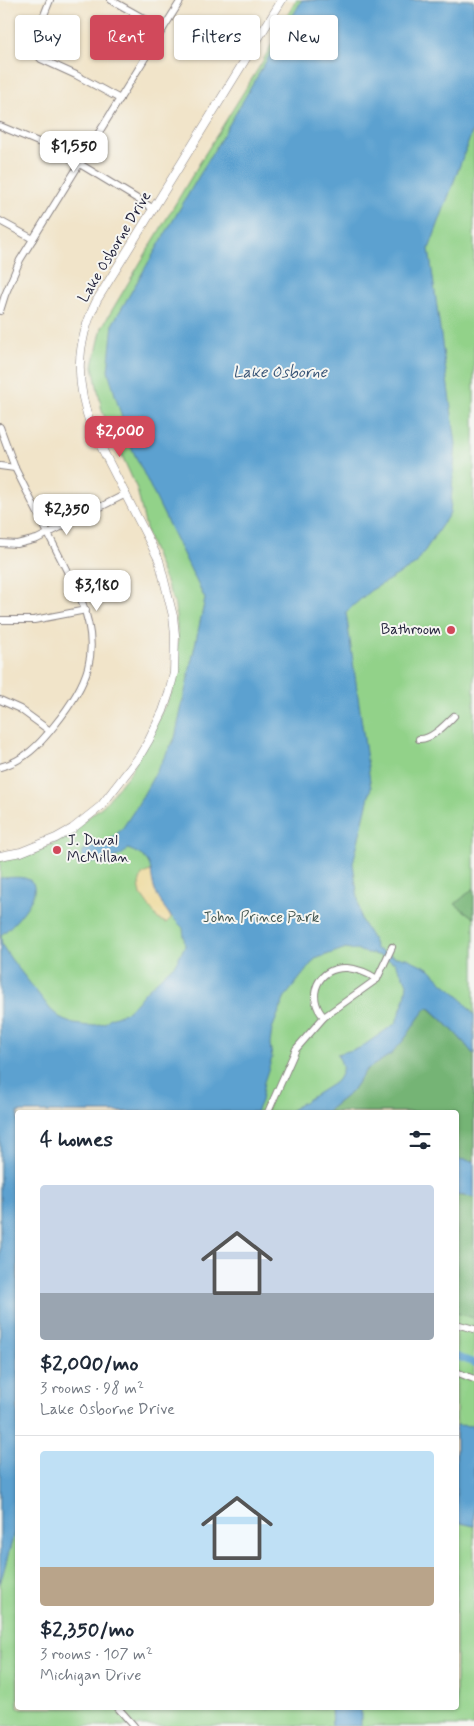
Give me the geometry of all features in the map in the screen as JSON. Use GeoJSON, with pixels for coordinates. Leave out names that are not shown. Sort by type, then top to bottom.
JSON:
{"type":"FeatureCollection","features":[{"type":"Feature","properties":{"kind":"street"},"geometry":{"type":"LineString","coordinates":[[50,0],[36,42],[35,49],[38,56],[120,99]]}},
{"type":"Feature","properties":{"kind":"street"},"geometry":{"type":"LineString","coordinates":[[111,0],[138,15]]}},
{"type":"Feature","properties":{"kind":"street"},"geometry":{"type":"LineString","coordinates":[[164,27],[181,0]]}},
{"type":"Feature","properties":{"kind":"street","name":"Lake Osborne Drive"},"geometry":{"type":"LineString","coordinates":[[0,856],[21,852],[56,838],[80,824],[101,806],[127,773],[149,740],[170,693],[174,673],[175,634],[173,616],[159,560],[92,429],[86,413],[80,380],[80,353],[86,326],[98,300],[282,0]]}},
{"type":"Feature","properties":{"kind":"street"},"geometry":{"type":"LineString","coordinates":[[0,312],[12,277],[33,239],[144,60]]}},
{"type":"Feature","properties":{"kind":"street"},"geometry":{"type":"LineString","coordinates":[[0,126],[35,140],[80,164],[154,209]]}},
{"type":"Feature","properties":{"kind":"street"},"geometry":{"type":"LineString","coordinates":[[0,221],[33,239]]}},
{"type":"Feature","properties":{"kind":"street"},"geometry":{"type":"LineString","coordinates":[[0,427],[15,468],[86,610],[91,640],[88,669],[77,696],[50,732],[29,753],[14,762],[0,767]]}},
{"type":"Feature","properties":{"kind":"street"},"geometry":{"type":"LineString","coordinates":[[0,466],[15,468]]}},
{"type":"Feature","properties":{"kind":"street"},"geometry":{"type":"LineString","coordinates":[[0,543],[17,544],[48,534],[126,494]]}},
{"type":"Feature","properties":{"kind":"street"},"geometry":{"type":"LineString","coordinates":[[0,620],[34,620],[86,610]]}},
{"type":"Feature","properties":{"kind":"street"},"geometry":{"type":"LineString","coordinates":[[0,700],[20,709],[50,732]]}},
{"type":"Feature","properties":{"kind":"street"},"geometry":{"type":"LineString","coordinates":[[419,739],[423,740],[431,735],[454,716]]}},
{"type":"Feature","properties":{"kind":"street"},"geometry":{"type":"LineString","coordinates":[[269,1110],[296,1049],[324,1017],[377,979],[392,947]]}},
{"type":"Feature","properties":{"kind":"street"},"geometry":{"type":"LineString","coordinates":[[324,1017],[316,1005],[314,996],[316,986],[326,974],[335,969],[346,968],[359,970],[377,979]]}},
{"type":"Feature","properties":{"kind":"street"},"geometry":{"type":"LineString","coordinates":[[459,1325],[474,1330]]}},
{"type":"Feature","properties":{"kind":"street"},"geometry":{"type":"LineString","coordinates":[[459,1373],[474,1379]]}},
{"type":"Feature","properties":{"kind":"street"},"geometry":{"type":"LineString","coordinates":[[120,1710],[134,1726]]}},
{"type":"Feature","properties":{"kind":"green space","name":"Lake Osborne"},"geometry":{"type":"Polygon","coordinates":[[[296,0],[474,0],[474,888],[455,904],[474,918],[474,1726],[0,1726],[0,859],[34,853],[58,841],[104,805],[130,773],[173,690],[178,639],[175,605],[148,537],[137,489],[102,411],[93,366],[102,327],[270,48],[270,60],[338,60],[338,15],[288,15],[296,0]]]}},
{"type":"Feature","properties":{"kind":"green space"},"geometry":{"type":"Polygon","coordinates":[[[474,888],[474,918],[455,904],[474,888]]]}},
{"type":"Feature","properties":{"kind":"green space"},"geometry":{"type":"Polygon","coordinates":[[[426,1008],[429,1008],[474,1055],[474,1161],[459,1159],[459,1110],[328,1110],[351,1092],[366,1070],[393,1053],[426,1008]]]}},
{"type":"Feature","properties":{"kind":"green space"},"geometry":{"type":"Polygon","coordinates":[[[459,1195],[474,1197],[474,1318],[459,1314],[459,1195]]]}},
{"type":"Feature","properties":{"kind":"sand"},"geometry":{"type":"Polygon","coordinates":[[[152,870],[154,888],[171,918],[166,923],[158,919],[141,895],[139,884],[142,875],[152,870]]]}},
{"type":"Feature","properties":{"kind":"water","name":"Lake Osborne"},"geometry":{"type":"Polygon","coordinates":[[[302,0],[474,0],[474,127],[429,249],[456,444],[450,513],[416,564],[370,591],[346,612],[371,788],[353,863],[361,920],[376,949],[395,957],[407,958],[430,969],[458,995],[474,1015],[474,1055],[448,1025],[430,1008],[427,1008],[393,1053],[366,1070],[351,1092],[328,1110],[291,1110],[337,1081],[342,1068],[337,1054],[360,1048],[396,1023],[405,998],[407,983],[395,963],[381,956],[346,948],[315,959],[285,997],[272,1029],[270,1044],[272,1058],[257,1110],[15,1110],[15,1531],[0,1584],[0,878],[24,878],[31,881],[34,886],[34,894],[25,910],[1,935],[2,945],[51,1010],[63,1020],[89,1026],[105,1023],[110,1018],[125,1013],[175,964],[185,946],[183,928],[168,913],[160,901],[154,887],[150,868],[144,858],[128,849],[116,857],[91,863],[83,858],[82,853],[84,850],[110,840],[122,829],[175,738],[205,599],[130,445],[108,371],[113,323],[270,55],[270,60],[338,60],[338,15],[293,15],[302,0]]]}},
{"type":"Feature","properties":{"kind":"water"},"geometry":{"type":"Polygon","coordinates":[[[459,1159],[474,1161],[474,1197],[459,1195],[459,1159]]]}},
{"type":"Feature","properties":{"kind":"water"},"geometry":{"type":"Polygon","coordinates":[[[459,1425],[474,1426],[474,1526],[459,1523],[459,1425]]]}},
{"type":"Feature","properties":{"kind":"water"},"geometry":{"type":"Polygon","coordinates":[[[331,1710],[361,1710],[361,1726],[332,1726],[331,1710]]]}},
{"type":"Feature","properties":{"kind":"waterway"},"geometry":{"type":"LineString","coordinates":[[459,1357],[474,1363]]}},
{"type":"Feature","properties":{"kind":"place","name":"Bathroom"},"geometry":{"type":"Point","coordinates":[451,630]}},
{"type":"Feature","properties":{"kind":"place","name":"J. Duval McMillan"},"geometry":{"type":"Point","coordinates":[57,850]}},
{"type":"Feature","properties":{"kind":"park label","name":"John Prince Park"},"geometry":{"type":"Point","coordinates":[261,918]}}]}
